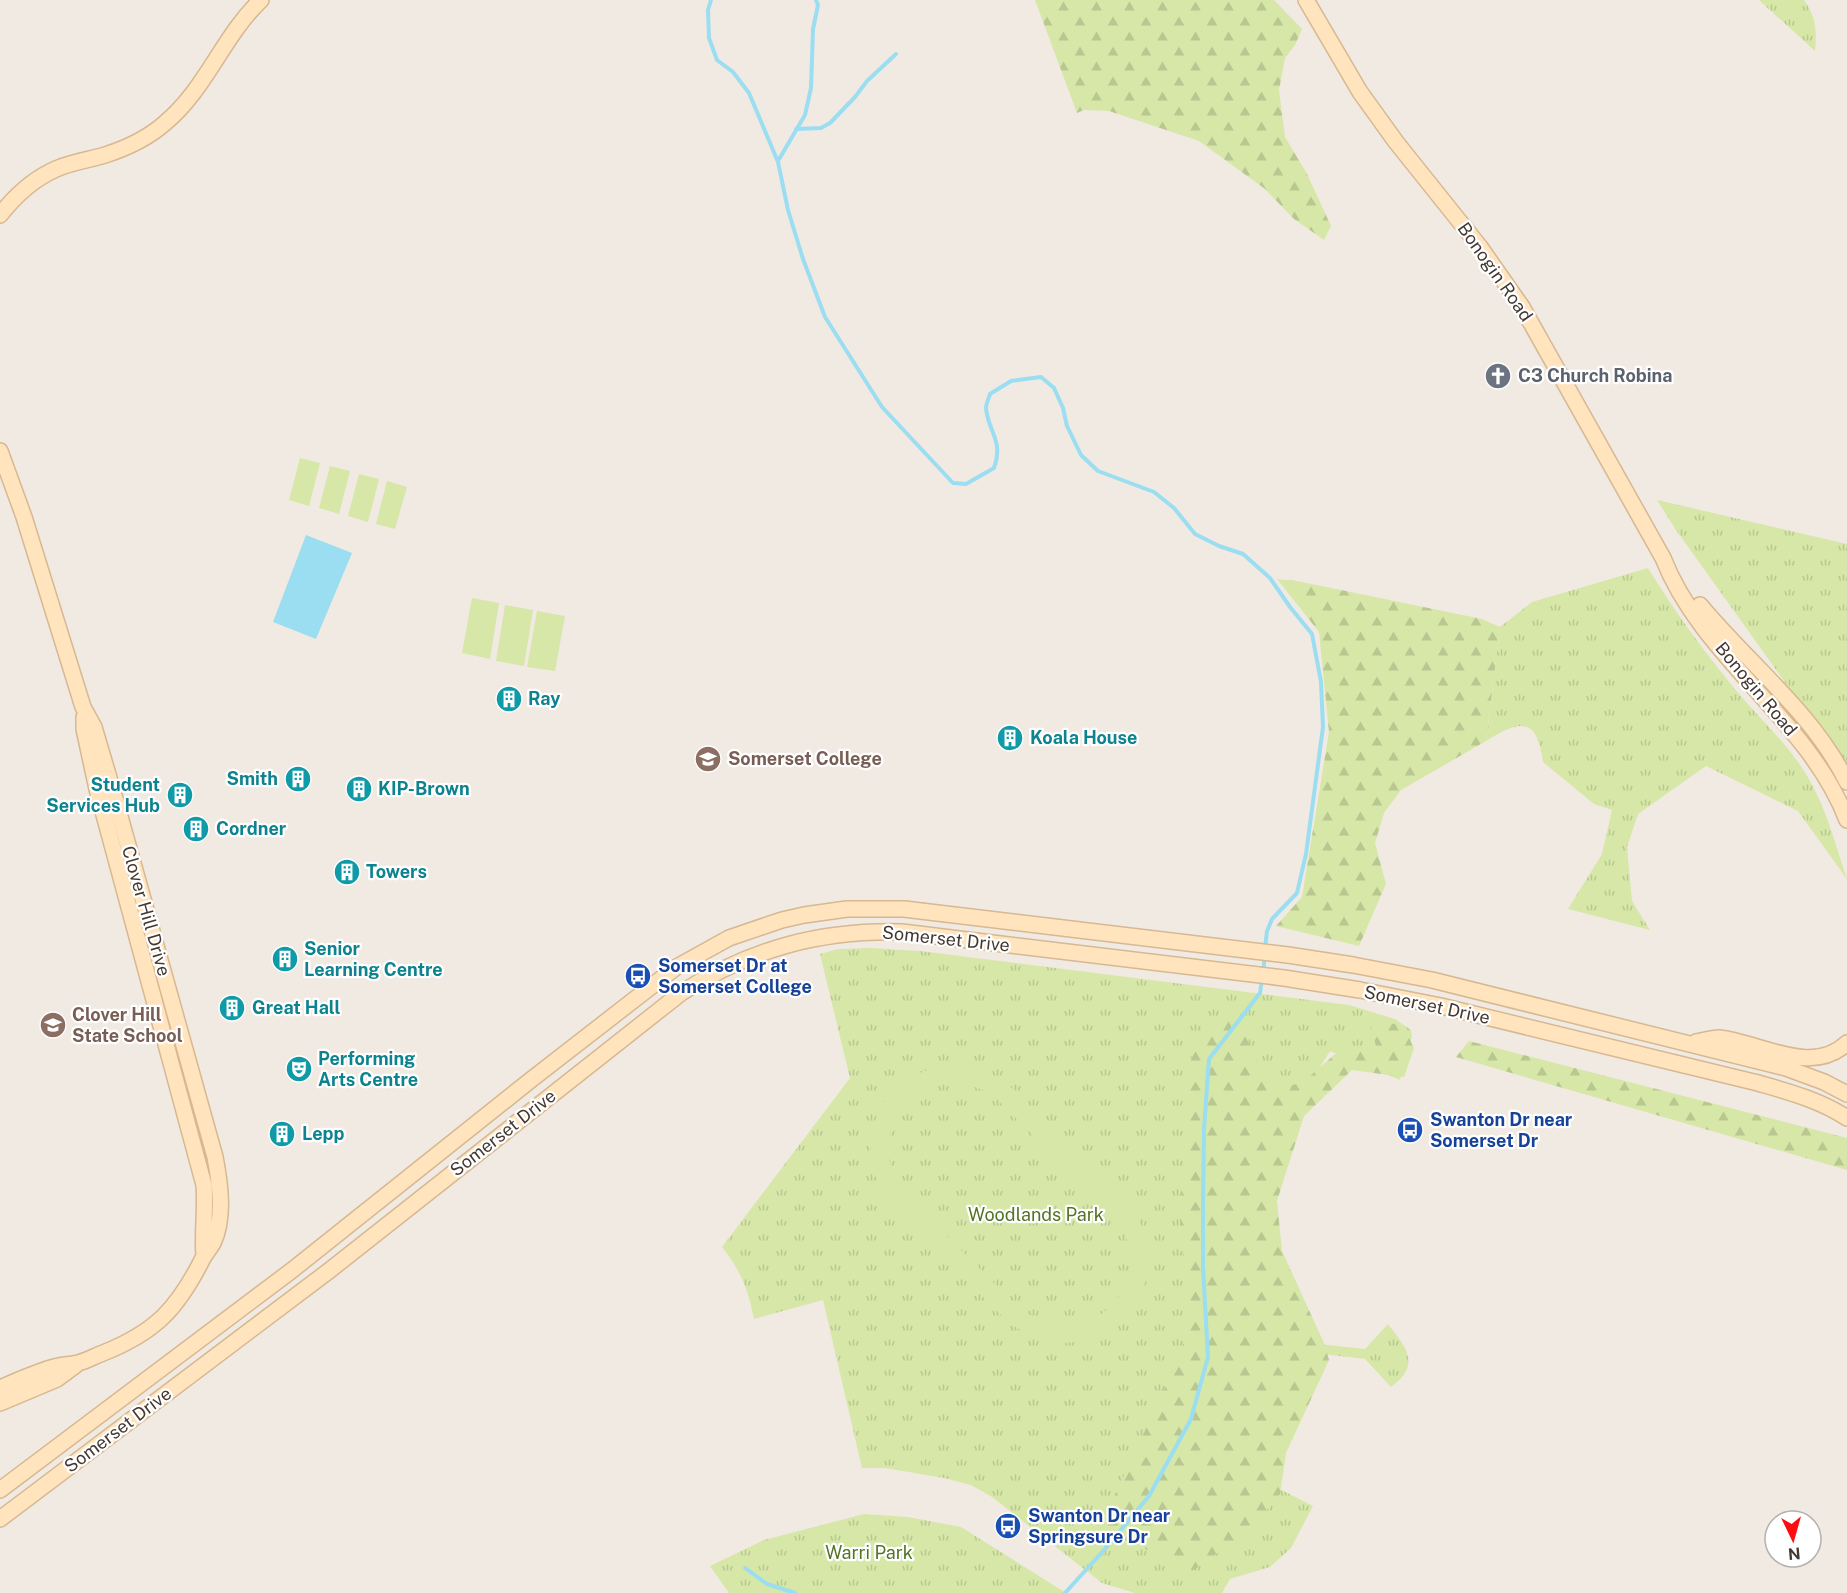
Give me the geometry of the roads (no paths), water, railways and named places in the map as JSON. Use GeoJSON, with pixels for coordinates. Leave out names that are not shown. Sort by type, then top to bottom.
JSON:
{"type":"FeatureCollection","features":[{"type":"Feature","properties":{"kind":"main road"},"geometry":{"type":"LineString","coordinates":[[0,215],[17,195],[44,176],[66,165],[128,147],[164,124],[196,92],[231,37],[261,0]]}},
{"type":"Feature","properties":{"kind":"main road","name":"Bonogin Road"},"geometry":{"type":"LineString","coordinates":[[1306,0],[1360,92],[1396,142],[1480,247],[1522,307],[1663,558],[1671,579],[1709,633],[1808,751],[1825,776],[1847,820]]}},
{"type":"Feature","properties":{"kind":"main road","name":"Clover Hill Drive"},"geometry":{"type":"LineString","coordinates":[[0,451],[24,517],[83,707],[94,727],[111,783],[215,1158],[220,1181],[221,1202],[214,1242],[204,1256],[193,1280],[174,1307],[163,1318],[131,1340],[78,1363],[57,1379],[0,1402]]}},
{"type":"Feature","properties":{"kind":"main road","name":"Bonogin Road"},"geometry":{"type":"LineString","coordinates":[[1663,558],[1712,619],[1774,684],[1823,742],[1847,782]]}},
{"type":"Feature","properties":{"kind":"main road"},"geometry":{"type":"LineString","coordinates":[[1774,684],[1770,692],[1771,697],[1817,753],[1825,776]]}},
{"type":"Feature","properties":{"kind":"main road","name":"Somerset Drive"},"geometry":{"type":"LineString","coordinates":[[0,1489],[291,1271],[532,1078],[675,968],[753,928],[804,915],[868,908],[904,909],[1288,955],[1353,965],[1432,980],[1786,1068],[1824,1082],[1847,1094]]}},
{"type":"Feature","properties":{"kind":"main road","name":"Somerset Drive"},"geometry":{"type":"LineString","coordinates":[[0,1519],[330,1270],[656,1011],[693,985],[733,963],[760,952],[808,939],[840,934],[902,932],[1284,978],[1360,990],[1441,1006],[1758,1083],[1802,1096],[1845,1114]]}},
{"type":"Feature","properties":{"kind":"main road"},"geometry":{"type":"LineString","coordinates":[[1690,1043],[1718,1038],[1806,1058],[1825,1057],[1837,1052],[1847,1043]]}},
{"type":"Feature","properties":{"kind":"main road"},"geometry":{"type":"LineString","coordinates":[[1845,1114],[1847,1094]]}},
{"type":"Feature","properties":{"kind":"main road","name":"Clover Hill Drive"},"geometry":{"type":"LineString","coordinates":[[0,1388],[52,1367],[78,1363]]}},
{"type":"Feature","properties":{"kind":"water"},"geometry":{"type":"Polygon","coordinates":[[[306,535],[352,553],[316,639],[273,622],[306,535]]]}},
{"type":"Feature","properties":{"kind":"waterway"},"geometry":{"type":"LineString","coordinates":[[711,0],[708,10],[709,38],[717,60],[733,72],[749,93],[778,162],[788,210],[803,259],[825,317],[882,407],[953,483],[966,484],[994,468],[997,450],[986,408],[990,394],[1011,381],[1041,377],[1054,388],[1063,408],[1067,426],[1081,455],[1098,471],[1154,492],[1174,508],[1195,534],[1219,546],[1243,554],[1270,578],[1312,634],[1321,682],[1323,727],[1306,854],[1297,893],[1272,919],[1267,931],[1265,948]]}},
{"type":"Feature","properties":{"kind":"waterway"},"geometry":{"type":"LineString","coordinates":[[778,161],[805,115],[811,88],[813,29],[818,5],[816,0]]}},
{"type":"Feature","properties":{"kind":"waterway"},"geometry":{"type":"LineString","coordinates":[[796,129],[821,128],[830,123],[867,81],[896,54]]}},
{"type":"Feature","properties":{"kind":"waterway"},"geometry":{"type":"LineString","coordinates":[[1263,972],[1265,955]]}},
{"type":"Feature","properties":{"kind":"waterway"},"geometry":{"type":"LineString","coordinates":[[1065,1593],[1149,1496],[1191,1419],[1208,1357],[1203,1267],[1203,1205],[1204,1129],[1209,1059],[1260,993],[1262,979]]}},
{"type":"Feature","properties":{"kind":"waterway"},"geometry":{"type":"LineString","coordinates":[[745,1568],[767,1584],[795,1593]]}},
{"type":"Feature","properties":{"kind":"place","name":"C3 Church Robina"},"geometry":{"type":"Point","coordinates":[1498,376]}},
{"type":"Feature","properties":{"kind":"place","name":"Ray"},"geometry":{"type":"Point","coordinates":[509,699]}},
{"type":"Feature","properties":{"kind":"place","name":"Koala House"},"geometry":{"type":"Point","coordinates":[1010,738]}},
{"type":"Feature","properties":{"kind":"place","name":"Somerset College"},"geometry":{"type":"Point","coordinates":[708,759]}},
{"type":"Feature","properties":{"kind":"place","name":"Smith"},"geometry":{"type":"Point","coordinates":[298,779]}},
{"type":"Feature","properties":{"kind":"place","name":"KIP-Brown"},"geometry":{"type":"Point","coordinates":[359,789]}},
{"type":"Feature","properties":{"kind":"place","name":"Student Services Hub"},"geometry":{"type":"Point","coordinates":[180,795]}},
{"type":"Feature","properties":{"kind":"place","name":"Cordner"},"geometry":{"type":"Point","coordinates":[196,829]}},
{"type":"Feature","properties":{"kind":"place","name":"Towers"},"geometry":{"type":"Point","coordinates":[347,872]}},
{"type":"Feature","properties":{"kind":"place","name":"Senior Learning Centre"},"geometry":{"type":"Point","coordinates":[285,959]}},
{"type":"Feature","properties":{"kind":"place","name":"Somerset Dr at Somerset College"},"geometry":{"type":"Point","coordinates":[638,976]}},
{"type":"Feature","properties":{"kind":"place","name":"Great Hall"},"geometry":{"type":"Point","coordinates":[232,1008]}},
{"type":"Feature","properties":{"kind":"place","name":"Clover Hill State School"},"geometry":{"type":"Point","coordinates":[53,1025]}},
{"type":"Feature","properties":{"kind":"place","name":"Performing Arts Centre"},"geometry":{"type":"Point","coordinates":[299,1069]}},
{"type":"Feature","properties":{"kind":"place","name":"Swanton Dr near Somerset Dr"},"geometry":{"type":"Point","coordinates":[1410,1130]}},
{"type":"Feature","properties":{"kind":"place","name":"Lepp"},"geometry":{"type":"Point","coordinates":[282,1134]}},
{"type":"Feature","properties":{"kind":"place","name":"Swanton Dr near Springsure Dr"},"geometry":{"type":"Point","coordinates":[1008,1526]}},
{"type":"Feature","properties":{"kind":"park label","name":"Woodlands Park"},"geometry":{"type":"Point","coordinates":[1036,1215]}},
{"type":"Feature","properties":{"kind":"park label","name":"Warri Park"},"geometry":{"type":"Point","coordinates":[869,1553]}}]}
